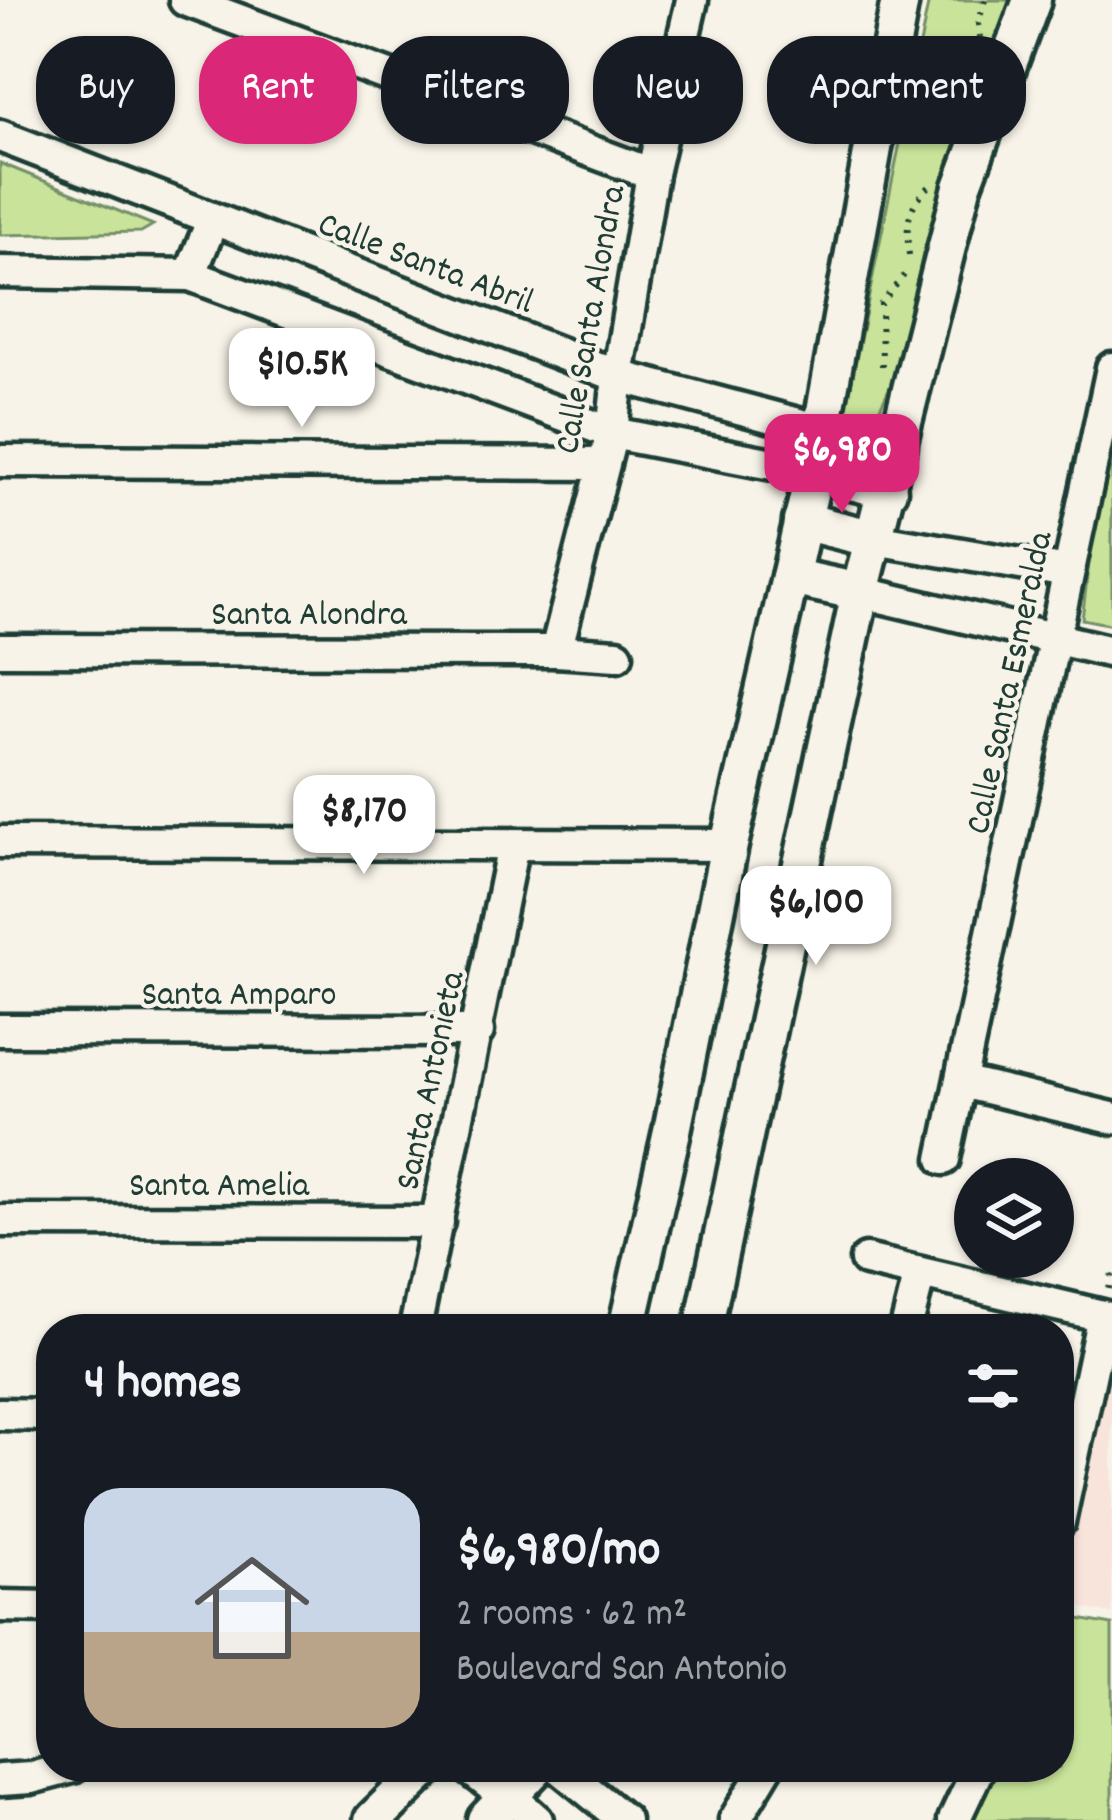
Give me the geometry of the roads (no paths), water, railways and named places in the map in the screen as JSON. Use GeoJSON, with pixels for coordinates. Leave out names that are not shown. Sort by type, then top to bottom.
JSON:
{"type":"FeatureCollection","features":[{"type":"Feature","properties":{"kind":"street"},"geometry":{"type":"LineString","coordinates":[[185,0],[652,174]]}},
{"type":"Feature","properties":{"kind":"street","name":"Calle Santa Alondra"},"geometry":{"type":"LineString","coordinates":[[556,651],[612,433],[652,174],[692,0]]}},
{"type":"Feature","properties":{"kind":"street"},"geometry":{"type":"LineString","coordinates":[[630,1314],[814,472],[900,0]]}},
{"type":"Feature","properties":{"kind":"street"},"geometry":{"type":"LineString","coordinates":[[706,1314],[860,592],[962,187],[1032,0]]}},
{"type":"Feature","properties":{"kind":"street","name":"Calle Santa Abril"},"geometry":{"type":"LineString","coordinates":[[0,136],[618,376],[821,430]]}},
{"type":"Feature","properties":{"kind":"street"},"geometry":{"type":"LineString","coordinates":[[190,275],[213,219]]}},
{"type":"Feature","properties":{"kind":"street"},"geometry":{"type":"LineString","coordinates":[[0,272],[190,275],[612,433],[888,490]]}},
{"type":"Feature","properties":{"kind":"street","name":"Calle Santa Esmeralda"},"geometry":{"type":"LineString","coordinates":[[944,1160],[1112,368]]}},
{"type":"Feature","properties":{"kind":"street"},"geometry":{"type":"LineString","coordinates":[[821,430],[898,446]]}},
{"type":"Feature","properties":{"kind":"street"},"geometry":{"type":"LineString","coordinates":[[0,461],[603,464]]}},
{"type":"Feature","properties":{"kind":"street"},"geometry":{"type":"LineString","coordinates":[[802,521],[874,539],[1068,572]]}},
{"type":"Feature","properties":{"kind":"street"},"geometry":{"type":"LineString","coordinates":[[790,577],[1112,652]]}},
{"type":"Feature","properties":{"kind":"street","name":"Santa Alondra"},"geometry":{"type":"LineString","coordinates":[[0,650],[617,655]]}},
{"type":"Feature","properties":{"kind":"street"},"geometry":{"type":"LineString","coordinates":[[0,842],[729,845]]}},
{"type":"Feature","properties":{"kind":"street","name":"Santa Antonieta"},"geometry":{"type":"LineString","coordinates":[[418,1314],[513,845]]}},
{"type":"Feature","properties":{"kind":"street","name":"Santa Amparo"},"geometry":{"type":"LineString","coordinates":[[0,1030],[478,1030]]}},
{"type":"Feature","properties":{"kind":"street"},"geometry":{"type":"LineString","coordinates":[[962,1082],[1112,1118]]}},
{"type":"Feature","properties":{"kind":"street","name":"Santa Amelia"},"geometry":{"type":"LineString","coordinates":[[0,1221],[438,1222]]}},
{"type":"Feature","properties":{"kind":"street"},"geometry":{"type":"LineString","coordinates":[[866,1260],[1103,1316],[1074,1452]]}},
{"type":"Feature","properties":{"kind":"street"},"geometry":{"type":"LineString","coordinates":[[910,1314],[920,1274]]}},
{"type":"Feature","properties":{"kind":"street"},"geometry":{"type":"LineString","coordinates":[[0,1414],[36,1415]]}},
{"type":"Feature","properties":{"kind":"street"},"geometry":{"type":"LineString","coordinates":[[0,1606],[36,1607]]}},
{"type":"Feature","properties":{"kind":"street"},"geometry":{"type":"LineString","coordinates":[[0,1780],[36,1777]]}},
{"type":"Feature","properties":{"kind":"street"},"geometry":{"type":"LineString","coordinates":[[373,1820],[412,1782]]}},
{"type":"Feature","properties":{"kind":"street"},"geometry":{"type":"LineString","coordinates":[[485,1782],[511,1813],[528,1782]]}},
{"type":"Feature","properties":{"kind":"street"},"geometry":{"type":"LineString","coordinates":[[577,1782],[624,1820]]}},
{"type":"Feature","properties":{"kind":"street"},"geometry":{"type":"LineString","coordinates":[[735,1820],[757,1782]]}},
{"type":"Feature","properties":{"kind":"street"},"geometry":{"type":"LineString","coordinates":[[954,1820],[972,1782]]}}]}
